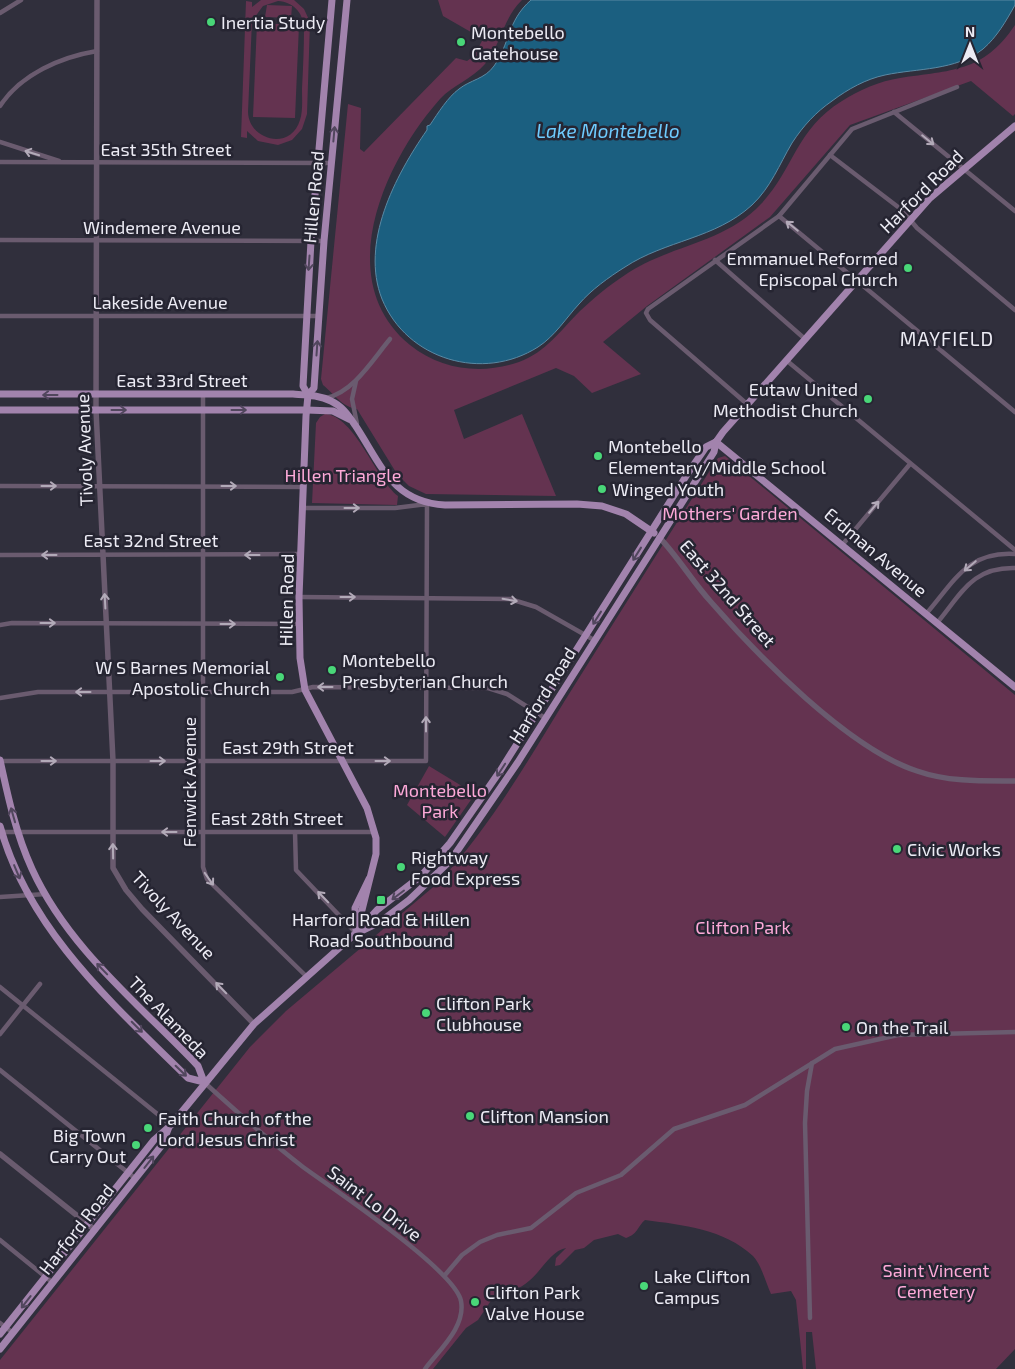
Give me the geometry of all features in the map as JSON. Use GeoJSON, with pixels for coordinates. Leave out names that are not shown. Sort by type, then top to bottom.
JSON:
{"type":"FeatureCollection","features":[{"type":"Feature","properties":{"kind":"main road","name":"Hillen Road"},"geometry":{"type":"LineString","coordinates":[[332,0],[317,162],[306,316],[303,386],[308,395],[298,624],[300,658],[305,690],[366,808],[375,832],[376,854],[356,933]]}},
{"type":"Feature","properties":{"kind":"main road","name":"Hillen Road"},"geometry":{"type":"LineString","coordinates":[[308,395],[314,388],[324,240],[346,0]]}},
{"type":"Feature","properties":{"kind":"main road","name":"Harford Road"},"geometry":{"type":"LineString","coordinates":[[0,1334],[3,1325],[46,1276],[154,1140],[170,1125],[254,1024],[356,933],[377,910],[421,876],[450,844],[538,712],[706,447],[716,442],[747,404],[910,219],[939,189],[1015,126]]}},
{"type":"Feature","properties":{"kind":"main road","name":"East 33rd Street"},"geometry":{"type":"LineString","coordinates":[[0,394],[308,395],[325,398],[344,409],[391,481],[403,493],[427,504]]}},
{"type":"Feature","properties":{"kind":"main road","name":"East 33rd Street"},"geometry":{"type":"LineString","coordinates":[[0,410],[307,410],[333,411],[354,423]]}},
{"type":"Feature","properties":{"kind":"main road","name":"Harford Road"},"geometry":{"type":"LineString","coordinates":[[356,933],[380,922],[438,875],[451,860],[546,718],[714,452],[716,442]]}},
{"type":"Feature","properties":{"kind":"main road","name":"Erdman Avenue"},"geometry":{"type":"LineString","coordinates":[[716,442],[1015,687]]}},
{"type":"Feature","properties":{"kind":"main road","name":"East 32nd Street"},"geometry":{"type":"LineString","coordinates":[[427,504],[600,505],[626,514],[652,530],[659,537]]}},
{"type":"Feature","properties":{"kind":"main road","name":"The Alameda"},"geometry":{"type":"LineString","coordinates":[[0,760],[18,832],[32,868],[63,922],[89,956],[198,1066],[204,1082]]}},
{"type":"Feature","properties":{"kind":"main road","name":"The Alameda"},"geometry":{"type":"LineString","coordinates":[[1,830],[28,896],[49,929],[82,971],[188,1078],[204,1082]]}},
{"type":"Feature","properties":{"kind":"main road","name":"Hillen Road"},"geometry":{"type":"LineString","coordinates":[[356,933],[355,908],[370,878]]}},
{"type":"Feature","properties":{"kind":"main road"},"geometry":{"type":"LineString","coordinates":[[366,895],[368,904],[377,910]]}},
{"type":"Feature","properties":{"kind":"main road","name":"Harford Road"},"geometry":{"type":"LineString","coordinates":[[0,1349],[162,1145],[170,1125]]}},
{"type":"Feature","properties":{"kind":"street"},"geometry":{"type":"LineString","coordinates":[[0,13],[21,0]]}},
{"type":"Feature","properties":{"kind":"street","name":"Tivoly Avenue"},"geometry":{"type":"LineString","coordinates":[[97,0],[96,410],[113,761],[113,868],[126,890],[254,1024]]}},
{"type":"Feature","properties":{"kind":"street"},"geometry":{"type":"LineString","coordinates":[[0,106],[14,88],[35,74],[68,57],[97,51]]}},
{"type":"Feature","properties":{"kind":"street"},"geometry":{"type":"LineString","coordinates":[[747,404],[650,320],[646,313],[715,260],[778,216],[852,129],[957,87]]}},
{"type":"Feature","properties":{"kind":"street"},"geometry":{"type":"LineString","coordinates":[[894,112],[1015,211]]}},
{"type":"Feature","properties":{"kind":"street"},"geometry":{"type":"LineString","coordinates":[[0,142],[65,162]]}},
{"type":"Feature","properties":{"kind":"street"},"geometry":{"type":"LineString","coordinates":[[830,155],[902,210],[917,228],[1015,310]]}},
{"type":"Feature","properties":{"kind":"street","name":"East 35th Street"},"geometry":{"type":"LineString","coordinates":[[0,162],[331,163]]}},
{"type":"Feature","properties":{"kind":"street"},"geometry":{"type":"LineString","coordinates":[[778,216],[857,279],[1015,412]]}},
{"type":"Feature","properties":{"kind":"street","name":"Windemere Avenue"},"geometry":{"type":"LineString","coordinates":[[0,240],[324,240]]}},
{"type":"Feature","properties":{"kind":"street"},"geometry":{"type":"LineString","coordinates":[[715,260],[805,339]]}},
{"type":"Feature","properties":{"kind":"street","name":"Lakeside Avenue"},"geometry":{"type":"LineString","coordinates":[[0,316],[320,316]]}},
{"type":"Feature","properties":{"kind":"street"},"geometry":{"type":"LineString","coordinates":[[325,398],[342,393],[390,339]]}},
{"type":"Feature","properties":{"kind":"street"},"geometry":{"type":"LineString","coordinates":[[786,360],[1015,552]]}},
{"type":"Feature","properties":{"kind":"street"},"geometry":{"type":"LineString","coordinates":[[356,378],[352,399],[359,431]]}},
{"type":"Feature","properties":{"kind":"street","name":"Fenwick Avenue"},"geometry":{"type":"LineString","coordinates":[[203,394],[203,868],[207,878],[306,976]]}},
{"type":"Feature","properties":{"kind":"street"},"geometry":{"type":"LineString","coordinates":[[842,544],[910,464]]}},
{"type":"Feature","properties":{"kind":"street"},"geometry":{"type":"LineString","coordinates":[[0,486],[304,487]]}},
{"type":"Feature","properties":{"kind":"street"},"geometry":{"type":"LineString","coordinates":[[426,688],[427,504]]}},
{"type":"Feature","properties":{"kind":"street","name":"East 32nd Street"},"geometry":{"type":"LineString","coordinates":[[304,508],[394,508],[427,504]]}},
{"type":"Feature","properties":{"kind":"street","name":"East 32nd Street"},"geometry":{"type":"LineString","coordinates":[[659,537],[710,602],[775,668],[820,710],[864,743],[896,762],[928,775],[966,780],[1015,781]]}},
{"type":"Feature","properties":{"kind":"street"},"geometry":{"type":"LineString","coordinates":[[926,614],[959,576],[975,561],[989,555],[1015,552]]}},
{"type":"Feature","properties":{"kind":"street","name":"East 32nd Street"},"geometry":{"type":"LineString","coordinates":[[0,555],[301,554]]}},
{"type":"Feature","properties":{"kind":"street"},"geometry":{"type":"LineString","coordinates":[[937,623],[982,573],[993,569],[1015,568]]}},
{"type":"Feature","properties":{"kind":"street"},"geometry":{"type":"LineString","coordinates":[[299,597],[498,598],[519,601],[536,607],[594,640]]}},
{"type":"Feature","properties":{"kind":"street"},"geometry":{"type":"LineString","coordinates":[[0,625],[12,623],[298,624]]}},
{"type":"Feature","properties":{"kind":"street"},"geometry":{"type":"LineString","coordinates":[[0,698],[24,693],[292,692],[314,688],[493,689],[513,697],[546,718]]}},
{"type":"Feature","properties":{"kind":"street","name":"East 29th Street"},"geometry":{"type":"LineString","coordinates":[[0,760],[426,761],[426,688]]}},
{"type":"Feature","properties":{"kind":"street","name":"East 28th Street"},"geometry":{"type":"LineString","coordinates":[[1,830],[18,832],[375,832]]}},
{"type":"Feature","properties":{"kind":"street"},"geometry":{"type":"LineString","coordinates":[[294,832],[296,870],[356,933]]}},
{"type":"Feature","properties":{"kind":"street"},"geometry":{"type":"LineString","coordinates":[[0,897],[46,894]]}},
{"type":"Feature","properties":{"kind":"street"},"geometry":{"type":"LineString","coordinates":[[0,1034],[40,984]]}},
{"type":"Feature","properties":{"kind":"street"},"geometry":{"type":"LineString","coordinates":[[0,987],[170,1125]]}},
{"type":"Feature","properties":{"kind":"street"},"geometry":{"type":"LineString","coordinates":[[445,1275],[462,1255],[480,1242],[497,1235],[531,1228],[576,1193],[621,1175],[674,1129],[745,1104],[835,1049],[874,1039],[920,1034],[1015,1032]]}},
{"type":"Feature","properties":{"kind":"street"},"geometry":{"type":"LineString","coordinates":[[810,1318],[806,1115],[807,1091],[812,1063]]}},
{"type":"Feature","properties":{"kind":"street"},"geometry":{"type":"LineString","coordinates":[[0,1070],[136,1179]]}},
{"type":"Feature","properties":{"kind":"street","name":"Saint Lo Drive"},"geometry":{"type":"LineString","coordinates":[[204,1082],[304,1168],[332,1187],[445,1275],[459,1294],[461,1316],[456,1328],[424,1369]]}},
{"type":"Feature","properties":{"kind":"street"},"geometry":{"type":"LineString","coordinates":[[0,1154],[95,1230]]}},
{"type":"Feature","properties":{"kind":"street"},"geometry":{"type":"LineString","coordinates":[[0,1240],[54,1282]]}},
{"type":"Feature","properties":{"kind":"street"},"geometry":{"type":"LineString","coordinates":[[3,1325],[13,1333]]}},
{"type":"Feature","properties":{"kind":"green space"},"geometry":{"type":"Polygon","coordinates":[[[261,0],[294,0],[304,9],[310,22],[307,114],[302,129],[292,140],[278,145],[258,141],[247,131],[247,138],[241,137],[246,1],[252,2],[252,7],[261,0]],[[278,1],[263,6],[252,21],[248,112],[250,122],[255,130],[271,138],[280,139],[288,136],[295,130],[300,120],[304,36],[302,17],[293,6],[278,1]]]}},
{"type":"Feature","properties":{"kind":"green space"},"geometry":{"type":"Polygon","coordinates":[[[438,0],[522,0],[510,15],[495,49],[485,64],[440,99],[419,125],[401,155],[385,187],[374,221],[370,255],[373,288],[386,318],[410,345],[422,353],[448,365],[462,368],[476,369],[505,366],[529,358],[545,347],[591,301],[625,275],[659,257],[730,228],[746,217],[772,191],[815,124],[842,101],[885,81],[950,70],[978,61],[1003,41],[1015,25],[1015,114],[1013,116],[971,81],[850,125],[770,217],[647,306],[603,342],[641,374],[592,393],[574,376],[556,368],[454,410],[464,439],[522,414],[556,496],[426,494],[409,486],[397,474],[357,409],[347,406],[338,399],[323,385],[321,379],[348,104],[361,108],[360,149],[364,152],[456,58],[467,61],[474,56],[483,39],[443,16],[438,0]]]}},
{"type":"Feature","properties":{"kind":"green space"},"geometry":{"type":"Polygon","coordinates":[[[267,5],[292,6],[291,18],[265,17],[267,5]]]}},
{"type":"Feature","properties":{"kind":"green space"},"geometry":{"type":"Polygon","coordinates":[[[257,23],[299,25],[295,118],[253,117],[257,23]]]}},
{"type":"Feature","properties":{"kind":"green space","name":"Hillen Triangle"},"geometry":{"type":"Polygon","coordinates":[[[325,414],[336,417],[355,436],[381,476],[398,496],[397,505],[312,503],[316,423],[325,414]]]}},
{"type":"Feature","properties":{"kind":"green space","name":"Clifton Park"},"geometry":{"type":"Polygon","coordinates":[[[725,456],[1015,695],[1015,1349],[996,1369],[816,1369],[812,1332],[806,1332],[806,1369],[803,1369],[796,1300],[791,1291],[771,1294],[756,1259],[742,1247],[729,1240],[688,1226],[645,1220],[630,1236],[626,1238],[618,1234],[594,1240],[584,1248],[575,1250],[560,1265],[555,1266],[556,1258],[566,1248],[558,1251],[521,1287],[510,1290],[498,1290],[478,1320],[466,1328],[433,1369],[0,1369],[0,1360],[250,1047],[286,1011],[438,883],[456,863],[490,819],[521,773],[718,458],[725,456]]]}},
{"type":"Feature","properties":{"kind":"green space","name":"Montebello Park"},"geometry":{"type":"Polygon","coordinates":[[[429,766],[475,794],[445,837],[407,805],[429,766]]]}},
{"type":"Feature","properties":{"kind":"water","name":"Lake Montebello"},"geometry":{"type":"Polygon","coordinates":[[[531,0],[1015,0],[1015,5],[993,39],[972,56],[936,68],[871,79],[857,85],[826,105],[815,115],[792,143],[770,183],[752,205],[722,225],[641,258],[619,271],[589,294],[555,332],[538,347],[517,357],[494,363],[471,363],[449,359],[428,350],[409,337],[394,320],[382,299],[376,278],[375,255],[378,233],[393,189],[403,168],[427,130],[427,126],[430,125],[455,92],[482,77],[494,66],[517,16],[531,0]]]}},
{"type":"Feature","properties":{"kind":"place","name":"Inertia Study"},"geometry":{"type":"Point","coordinates":[211,22]}},
{"type":"Feature","properties":{"kind":"place","name":"Montebello Gatehouse"},"geometry":{"type":"Point","coordinates":[461,42]}},
{"type":"Feature","properties":{"kind":"place","name":"Emmanuel Reformed Episcopal Church"},"geometry":{"type":"Point","coordinates":[908,268]}},
{"type":"Feature","properties":{"kind":"place","name":"Eutaw United Methodist Church"},"geometry":{"type":"Point","coordinates":[868,399]}},
{"type":"Feature","properties":{"kind":"place","name":"Montebello Elementary/Middle School"},"geometry":{"type":"Point","coordinates":[598,456]}},
{"type":"Feature","properties":{"kind":"place","name":"Winged Youth"},"geometry":{"type":"Point","coordinates":[602,489]}},
{"type":"Feature","properties":{"kind":"place","name":"Montebello Presbyterian Church"},"geometry":{"type":"Point","coordinates":[332,670]}},
{"type":"Feature","properties":{"kind":"place","name":"W S Barnes Memorial Apostolic Church"},"geometry":{"type":"Point","coordinates":[280,677]}},
{"type":"Feature","properties":{"kind":"place","name":"Civic Works"},"geometry":{"type":"Point","coordinates":[897,849]}},
{"type":"Feature","properties":{"kind":"place","name":"Rightway Food Express"},"geometry":{"type":"Point","coordinates":[401,867]}},
{"type":"Feature","properties":{"kind":"place","name":"Harford Road & Hillen Road Southbound"},"geometry":{"type":"Point","coordinates":[381,900]}},
{"type":"Feature","properties":{"kind":"place","name":"Clifton Park Clubhouse"},"geometry":{"type":"Point","coordinates":[426,1013]}},
{"type":"Feature","properties":{"kind":"place","name":"On the Trail"},"geometry":{"type":"Point","coordinates":[846,1027]}},
{"type":"Feature","properties":{"kind":"place","name":"Clifton Mansion"},"geometry":{"type":"Point","coordinates":[470,1116]}},
{"type":"Feature","properties":{"kind":"place","name":"Faith Church of the Lord Jesus Christ"},"geometry":{"type":"Point","coordinates":[148,1128]}},
{"type":"Feature","properties":{"kind":"place","name":"Big Town Carry Out"},"geometry":{"type":"Point","coordinates":[136,1145]}},
{"type":"Feature","properties":{"kind":"place","name":"Lake Clifton Campus"},"geometry":{"type":"Point","coordinates":[644,1286]}},
{"type":"Feature","properties":{"kind":"place","name":"Clifton Park Valve House"},"geometry":{"type":"Point","coordinates":[475,1302]}},
{"type":"Feature","properties":{"kind":"district","name":"MAYFIELD"},"geometry":{"type":"Point","coordinates":[947,338]}},
{"type":"Feature","properties":{"kind":"park label","name":"Mothers' Garden"},"geometry":{"type":"Point","coordinates":[730,513]}},
{"type":"Feature","properties":{"kind":"park label","name":"Saint Vincent Cemetery"},"geometry":{"type":"Point","coordinates":[936,1280]}}]}
